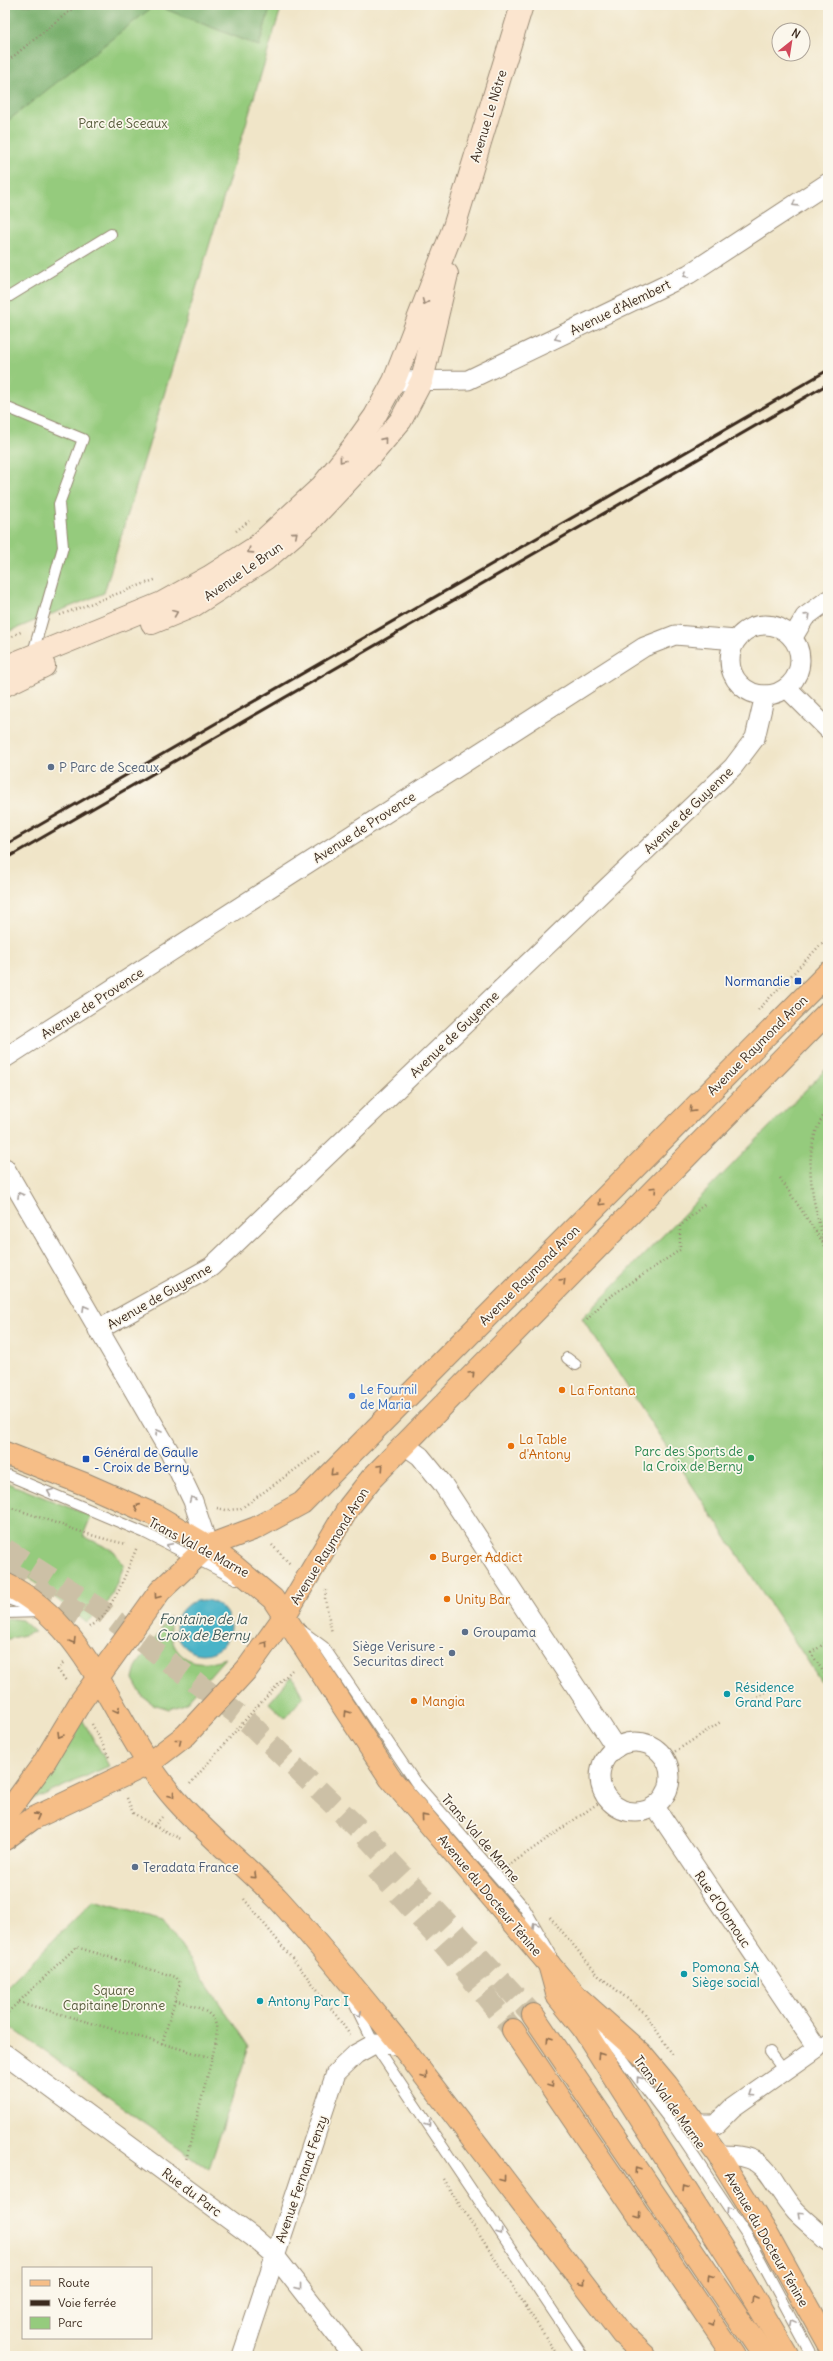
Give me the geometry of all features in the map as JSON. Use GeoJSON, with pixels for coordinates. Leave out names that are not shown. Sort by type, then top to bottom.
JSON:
{"type":"FeatureCollection","features":[{"type":"Feature","properties":{"kind":"main road","name":"Avenue Le Nôtre"},"geometry":{"type":"LineString","coordinates":[[394,381],[454,227],[522,5]]}},
{"type":"Feature","properties":{"kind":"main road","name":"Avenue Le Nôtre"},"geometry":{"type":"LineString","coordinates":[[422,380],[443,294],[454,227]]}},
{"type":"Feature","properties":{"kind":"main road","name":"Avenue Le Brun"},"geometry":{"type":"LineString","coordinates":[[5,667],[31,664],[193,606],[265,560],[312,519],[371,456],[401,420],[422,380]]}},
{"type":"Feature","properties":{"kind":"main road","name":"Avenue Le Brun"},"geometry":{"type":"LineString","coordinates":[[5,684],[31,664],[162,603],[209,577],[256,547],[322,486],[375,416],[394,381]]}},
{"type":"Feature","properties":{"kind":"main road","name":"Avenue Raymond Aron"},"geometry":{"type":"LineString","coordinates":[[201,1553],[256,1528],[302,1504],[828,973]]}},
{"type":"Feature","properties":{"kind":"main road","name":"Avenue Raymond Aron"},"geometry":{"type":"LineString","coordinates":[[5,1839],[39,1815],[120,1779],[148,1764],[186,1735],[204,1717],[247,1669],[284,1618],[349,1507],[370,1479],[828,1012]]}},
{"type":"Feature","properties":{"kind":"main road","name":"Avenue du Docteur Ténine"},"geometry":{"type":"LineString","coordinates":[[5,1453],[87,1485],[155,1516],[201,1553],[235,1567],[273,1599],[390,1778],[577,1997],[641,2054],[667,2085],[718,2155],[767,2234],[828,2344]]}},
{"type":"Feature","properties":{"kind":"main road"},"geometry":{"type":"LineString","coordinates":[[5,1816],[43,1764],[80,1701],[160,1591],[201,1553]]}},
{"type":"Feature","properties":{"kind":"main road"},"geometry":{"type":"LineString","coordinates":[[5,1584],[47,1612],[67,1632],[98,1676],[148,1764],[176,1800],[277,1899],[336,1966],[401,2045],[622,2334],[645,2356]]}},
{"type":"Feature","properties":{"kind":"main road"},"geometry":{"type":"LineString","coordinates":[[549,1964],[558,1997],[583,2028],[740,2275],[788,2356]]}},
{"type":"Feature","properties":{"kind":"main road"},"geometry":{"type":"LineString","coordinates":[[533,2015],[764,2356]]}},
{"type":"Feature","properties":{"kind":"main road"},"geometry":{"type":"LineString","coordinates":[[513,2030],[734,2356]]}},
{"type":"Feature","properties":{"kind":"street","name":"Avenue d'Alembert"},"geometry":{"type":"LineString","coordinates":[[394,381],[468,380],[605,316],[689,274],[828,183]]}},
{"type":"Feature","properties":{"kind":"street"},"geometry":{"type":"LineString","coordinates":[[793,637],[805,617],[828,600]]}},
{"type":"Feature","properties":{"kind":"street"},"geometry":{"type":"LineString","coordinates":[[764,624],[785,630],[793,637],[799,647],[800,664],[795,680],[787,688],[776,694],[754,694],[737,681],[730,660],[736,640],[743,632],[752,626],[764,624]]}},
{"type":"Feature","properties":{"kind":"street","name":"Avenue de Provence"},"geometry":{"type":"LineString","coordinates":[[5,1058],[644,647],[675,635],[736,640]]}},
{"type":"Feature","properties":{"kind":"street"},"geometry":{"type":"LineString","coordinates":[[787,688],[828,729]]}},
{"type":"Feature","properties":{"kind":"street","name":"Avenue de Guyenne"},"geometry":{"type":"LineString","coordinates":[[98,1330],[211,1268],[733,767],[755,738],[765,695]]}},
{"type":"Feature","properties":{"kind":"street"},"geometry":{"type":"LineString","coordinates":[[5,1168],[180,1472],[193,1501],[201,1553]]}},
{"type":"Feature","properties":{"kind":"street"},"geometry":{"type":"LineString","coordinates":[[403,1444],[420,1456],[442,1483],[616,1748]]}},
{"type":"Feature","properties":{"kind":"street"},"geometry":{"type":"LineString","coordinates":[[637,1742],[657,1750],[665,1758],[669,1768],[669,1785],[663,1799],[655,1806],[634,1812],[614,1805],[607,1797],[602,1787],[600,1776],[608,1756],[616,1748],[637,1742]]}},
{"type":"Feature","properties":{"kind":"street","name":"Rue d'Olomouc"},"geometry":{"type":"LineString","coordinates":[[655,1806],[823,2044],[732,2108],[716,2124],[696,2124]]}},
{"type":"Feature","properties":{"kind":"street"},"geometry":{"type":"LineString","coordinates":[[368,2047],[401,2045]]}},
{"type":"Feature","properties":{"kind":"street","name":"Avenue Fernand Fenzy"},"geometry":{"type":"LineString","coordinates":[[242,2356],[336,2074],[368,2047]]}},
{"type":"Feature","properties":{"kind":"street","name":"Rue du Parc"},"geometry":{"type":"LineString","coordinates":[[5,2054],[253,2237],[275,2256],[354,2356]]}},
{"type":"Feature","properties":{"kind":"street","name":"Avenue du Docteur Ténine"},"geometry":{"type":"LineString","coordinates":[[718,2155],[739,2154],[757,2161],[769,2173],[797,2213],[828,2241]]}},
{"type":"Feature","properties":{"kind":"lane"},"geometry":{"type":"LineString","coordinates":[[5,299],[111,234]]}},
{"type":"Feature","properties":{"kind":"lane"},"geometry":{"type":"LineString","coordinates":[[5,404],[8,408],[83,439],[59,504],[63,547],[31,664]]}},
{"type":"Feature","properties":{"kind":"lane"},"geometry":{"type":"LineString","coordinates":[[567,1358],[576,1365]]}},
{"type":"Feature","properties":{"kind":"lane","name":"Trans Val de Marne"},"geometry":{"type":"LineString","coordinates":[[5,1474],[145,1533],[201,1553]]}},
{"type":"Feature","properties":{"kind":"lane"},"geometry":{"type":"LineString","coordinates":[[5,1598],[47,1612]]}},
{"type":"Feature","properties":{"kind":"lane"},"geometry":{"type":"LineString","coordinates":[[5,1613],[47,1612]]}},
{"type":"Feature","properties":{"kind":"lane","name":"Trans Val de Marne"},"geometry":{"type":"LineString","coordinates":[[284,1618],[324,1647],[416,1782],[524,1907],[577,1997],[671,2122],[747,2235],[812,2356]]}},
{"type":"Feature","properties":{"kind":"lane"},"geometry":{"type":"LineString","coordinates":[[336,1966],[368,2047],[583,2356]]}},
{"type":"Feature","properties":{"kind":"lane"},"geometry":{"type":"LineString","coordinates":[[770,2052],[785,2072]]}},
{"type":"Feature","properties":{"kind":"path"},"geometry":{"type":"LineString","coordinates":[[5,63],[77,5]]}},
{"type":"Feature","properties":{"kind":"path"},"geometry":{"type":"LineString","coordinates":[[235,533],[253,518]]}},
{"type":"Feature","properties":{"kind":"path"},"geometry":{"type":"LineString","coordinates":[[5,639],[163,576]]}},
{"type":"Feature","properties":{"kind":"path"},"geometry":{"type":"LineString","coordinates":[[825,1246],[812,1198],[810,1174],[811,1152],[816,1133],[828,1108]]}},
{"type":"Feature","properties":{"kind":"path"},"geometry":{"type":"LineString","coordinates":[[780,1178],[828,1250]]}},
{"type":"Feature","properties":{"kind":"path"},"geometry":{"type":"LineString","coordinates":[[587,1320],[605,1300],[680,1250],[680,1226],[705,1204]]}},
{"type":"Feature","properties":{"kind":"path"},"geometry":{"type":"LineString","coordinates":[[5,1506],[46,1518],[98,1538],[137,1547],[119,1590],[103,1617],[88,1628]]}},
{"type":"Feature","properties":{"kind":"path"},"geometry":{"type":"LineString","coordinates":[[240,1509],[256,1528],[325,1599],[334,1640]]}},
{"type":"Feature","properties":{"kind":"path"},"geometry":{"type":"LineString","coordinates":[[828,1641],[811,1653],[828,1679]]}},
{"type":"Feature","properties":{"kind":"path"},"geometry":{"type":"LineString","coordinates":[[154,1826],[253,1711],[290,1671]]}},
{"type":"Feature","properties":{"kind":"path"},"geometry":{"type":"LineString","coordinates":[[751,1702],[779,1683]]}},
{"type":"Feature","properties":{"kind":"path"},"geometry":{"type":"LineString","coordinates":[[80,1701],[120,1779],[133,1813],[154,1826],[186,1842]]}},
{"type":"Feature","properties":{"kind":"path"},"geometry":{"type":"LineString","coordinates":[[665,1758],[722,1721]]}},
{"type":"Feature","properties":{"kind":"path"},"geometry":{"type":"LineString","coordinates":[[513,1872],[508,1866],[607,1797]]}},
{"type":"Feature","properties":{"kind":"path"},"geometry":{"type":"LineString","coordinates":[[242,1896],[321,1994],[368,2047]]}},
{"type":"Feature","properties":{"kind":"path"},"geometry":{"type":"LineString","coordinates":[[548,1915],[598,1976],[644,2012],[675,2058]]}},
{"type":"Feature","properties":{"kind":"path"},"geometry":{"type":"LineString","coordinates":[[5,2015],[76,1947],[176,1977],[180,1983],[162,2044]]}},
{"type":"Feature","properties":{"kind":"path"},"geometry":{"type":"LineString","coordinates":[[175,2000],[198,2007],[209,2013],[215,2021],[218,2037],[186,2160]]}},
{"type":"Feature","properties":{"kind":"path"},"geometry":{"type":"LineString","coordinates":[[19,2002],[212,2058]]}},
{"type":"Feature","properties":{"kind":"path"},"geometry":{"type":"LineString","coordinates":[[441,2176],[558,2356]]}},
{"type":"Feature","properties":{"kind":"green space","name":"Parc de Sceaux"},"geometry":{"type":"Polygon","coordinates":[[[5,5],[282,5],[104,593],[5,633],[5,5]]]}},
{"type":"Feature","properties":{"kind":"green space"},"geometry":{"type":"Polygon","coordinates":[[[5,5],[155,5],[5,123],[5,5]]]}},
{"type":"Feature","properties":{"kind":"green space"},"geometry":{"type":"Polygon","coordinates":[[[155,5],[271,5],[259,46],[155,5]]]}},
{"type":"Feature","properties":{"kind":"green space","name":"Parc des Sports de la Croix de Berny"},"geometry":{"type":"Polygon","coordinates":[[[828,1067],[828,1692],[582,1318],[828,1067]]]}},
{"type":"Feature","properties":{"kind":"green space"},"geometry":{"type":"Polygon","coordinates":[[[5,1482],[91,1516],[83,1536],[114,1551],[124,1566],[109,1601],[87,1623],[34,1581],[5,1566],[5,1482]]]}},
{"type":"Feature","properties":{"kind":"green space"},"geometry":{"type":"Polygon","coordinates":[[[170,1616],[172,1640],[183,1656],[191,1660],[201,1662],[225,1658],[185,1704],[169,1709],[153,1704],[143,1697],[133,1679],[136,1667],[170,1616]]]}},
{"type":"Feature","properties":{"kind":"green space"},"geometry":{"type":"Polygon","coordinates":[[[8,1618],[22,1620],[35,1632],[5,1640],[5,1620],[8,1618]]]}},
{"type":"Feature","properties":{"kind":"green space"},"geometry":{"type":"Polygon","coordinates":[[[292,1676],[303,1697],[285,1718],[269,1703],[292,1676]]]}},
{"type":"Feature","properties":{"kind":"green space"},"geometry":{"type":"Polygon","coordinates":[[[79,1714],[109,1766],[26,1803],[79,1714]]]}},
{"type":"Feature","properties":{"kind":"green space","name":"Square Capitaine Dronne"},"geometry":{"type":"Polygon","coordinates":[[[93,1901],[163,1920],[249,2047],[209,2169],[5,2023],[5,1988],[93,1901]]]}},
{"type":"Feature","properties":{"kind":"water","name":"Fontaine de la Croix de Berny"},"geometry":{"type":"Polygon","coordinates":[[[203,1600],[213,1602],[222,1608],[228,1617],[230,1627],[228,1637],[222,1646],[213,1652],[203,1654],[193,1652],[184,1646],[178,1637],[176,1627],[178,1617],[184,1608],[193,1602],[203,1600]]]}},
{"type":"Feature","properties":{"kind":"tunnel"},"geometry":{"type":"LineString","coordinates":[[5,1549],[98,1608],[249,1723],[365,1835],[533,2015]]}},
{"type":"Feature","properties":{"kind":"tunnel"},"geometry":{"type":"LineString","coordinates":[[5,1569],[84,1617]]}},
{"type":"Feature","properties":{"kind":"tunnel"},"geometry":{"type":"LineString","coordinates":[[376,1869],[447,1948],[513,2030]]}},
{"type":"Feature","properties":{"kind":"railway"},"geometry":{"type":"LineString","coordinates":[[5,845],[828,370]]}},
{"type":"Feature","properties":{"kind":"railway"},"geometry":{"type":"LineString","coordinates":[[5,859],[828,384]]}},
{"type":"Feature","properties":{"kind":"place","name":"P Parc de Sceaux"},"geometry":{"type":"Point","coordinates":[51,767]}},
{"type":"Feature","properties":{"kind":"place","name":"Normandie"},"geometry":{"type":"Point","coordinates":[798,981]}},
{"type":"Feature","properties":{"kind":"place","name":"La Fontana"},"geometry":{"type":"Point","coordinates":[562,1390]}},
{"type":"Feature","properties":{"kind":"place","name":"Le Fournil de Maria"},"geometry":{"type":"Point","coordinates":[352,1396]}},
{"type":"Feature","properties":{"kind":"place","name":"La Table d'Antony"},"geometry":{"type":"Point","coordinates":[511,1446]}},
{"type":"Feature","properties":{"kind":"place","name":"Parc des Sports de la Croix de Berny"},"geometry":{"type":"Point","coordinates":[751,1458]}},
{"type":"Feature","properties":{"kind":"place","name":"Général de Gaulle - Croix de Berny"},"geometry":{"type":"Point","coordinates":[86,1459]}},
{"type":"Feature","properties":{"kind":"place","name":"Burger Addict"},"geometry":{"type":"Point","coordinates":[433,1557]}},
{"type":"Feature","properties":{"kind":"place","name":"Unity Bar"},"geometry":{"type":"Point","coordinates":[447,1599]}},
{"type":"Feature","properties":{"kind":"place","name":"Groupama"},"geometry":{"type":"Point","coordinates":[465,1632]}},
{"type":"Feature","properties":{"kind":"place","name":"Siège Verisure - Securitas direct"},"geometry":{"type":"Point","coordinates":[452,1653]}},
{"type":"Feature","properties":{"kind":"place","name":"Résidence Grand Parc"},"geometry":{"type":"Point","coordinates":[727,1694]}},
{"type":"Feature","properties":{"kind":"place","name":"Mangia"},"geometry":{"type":"Point","coordinates":[414,1701]}},
{"type":"Feature","properties":{"kind":"place","name":"Teradata France"},"geometry":{"type":"Point","coordinates":[135,1867]}},
{"type":"Feature","properties":{"kind":"place","name":"Pomona SA Siège social"},"geometry":{"type":"Point","coordinates":[684,1974]}},
{"type":"Feature","properties":{"kind":"place","name":"Antony Parc I"},"geometry":{"type":"Point","coordinates":[260,2001]}}]}
